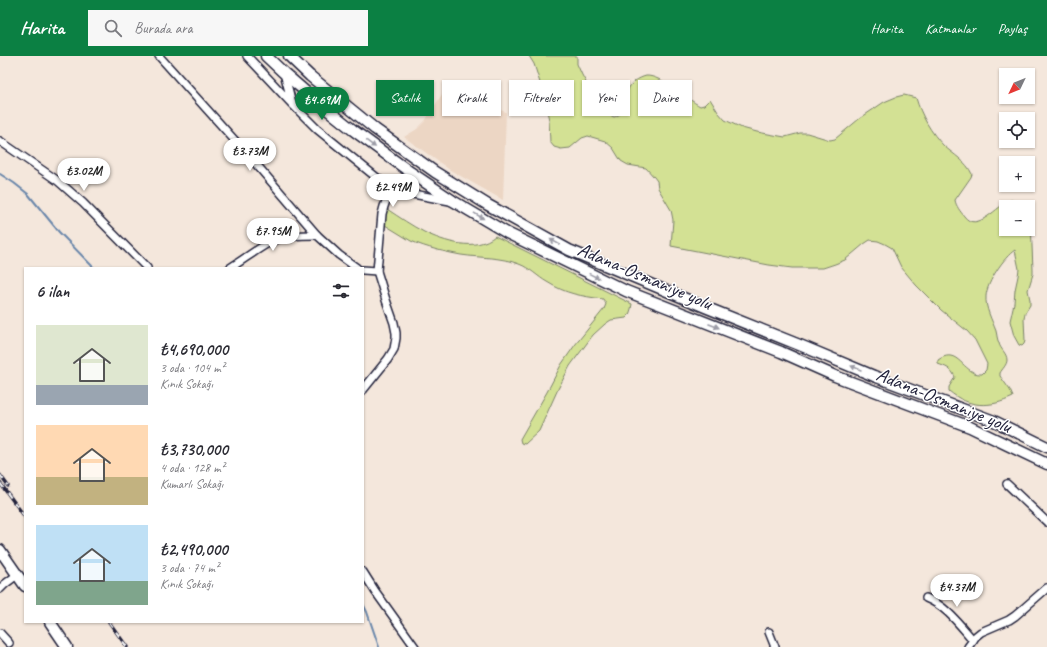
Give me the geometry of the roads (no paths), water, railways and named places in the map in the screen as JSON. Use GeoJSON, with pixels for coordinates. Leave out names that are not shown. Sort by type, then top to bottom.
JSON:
{"type":"FeatureCollection","features":[{"type":"Feature","properties":{"kind":"highway","name":"Adana-Osmaniye yolu"},"geometry":{"type":"LineString","coordinates":[[266,56],[314,99],[410,172],[453,201],[508,233],[626,292],[781,352],[835,376],[970,428],[1047,464]]}},
{"type":"Feature","properties":{"kind":"highway","name":"Adana-Osmaniye yolu"},"geometry":{"type":"LineString","coordinates":[[289,56],[310,76],[375,129],[435,172],[488,205],[569,250],[705,308],[874,376],[994,421],[1047,446]]}},
{"type":"Feature","properties":{"kind":"highway"},"geometry":{"type":"LineString","coordinates":[[0,542],[21,576]]}},
{"type":"Feature","properties":{"kind":"highway"},"geometry":{"type":"LineString","coordinates":[[0,550],[21,576]]}},
{"type":"Feature","properties":{"kind":"highway"},"geometry":{"type":"LineString","coordinates":[[51,623],[67,647]]}},
{"type":"Feature","properties":{"kind":"highway"},"geometry":{"type":"LineString","coordinates":[[56,623],[72,647]]}},
{"type":"Feature","properties":{"kind":"street"},"geometry":{"type":"LineString","coordinates":[[159,56],[256,164],[317,235],[339,255],[356,267]]}},
{"type":"Feature","properties":{"kind":"street"},"geometry":{"type":"LineString","coordinates":[[247,56],[293,105],[327,138],[392,190],[453,201]]}},
{"type":"Feature","properties":{"kind":"street"},"geometry":{"type":"LineString","coordinates":[[284,73],[293,105]]}},
{"type":"Feature","properties":{"kind":"street"},"geometry":{"type":"LineString","coordinates":[[0,141],[58,181],[83,203],[146,267]]}},
{"type":"Feature","properties":{"kind":"street"},"geometry":{"type":"LineString","coordinates":[[364,389],[388,359],[394,349],[396,338],[394,323],[377,271],[384,205],[392,190]]}},
{"type":"Feature","properties":{"kind":"street"},"geometry":{"type":"LineString","coordinates":[[232,267],[271,242],[293,236],[317,235]]}},
{"type":"Feature","properties":{"kind":"street"},"geometry":{"type":"LineString","coordinates":[[364,270],[377,271]]}},
{"type":"Feature","properties":{"kind":"street"},"geometry":{"type":"LineString","coordinates":[[1007,484],[1047,522]]}},
{"type":"Feature","properties":{"kind":"street"},"geometry":{"type":"LineString","coordinates":[[364,574],[415,647]]}},
{"type":"Feature","properties":{"kind":"street"},"geometry":{"type":"LineString","coordinates":[[0,589],[5,584],[21,576]]}},
{"type":"Feature","properties":{"kind":"street"},"geometry":{"type":"LineString","coordinates":[[968,647],[981,632],[1015,616],[1047,588]]}},
{"type":"Feature","properties":{"kind":"street"},"geometry":{"type":"LineString","coordinates":[[926,598],[945,609],[973,640]]}},
{"type":"Feature","properties":{"kind":"street"},"geometry":{"type":"LineString","coordinates":[[769,632],[774,647]]}},
{"type":"Feature","properties":{"kind":"street"},"geometry":{"type":"LineString","coordinates":[[0,633],[9,643]]}},
{"type":"Feature","properties":{"kind":"waterway"},"geometry":{"type":"LineString","coordinates":[[0,174],[28,194],[59,232],[93,267]]}},
{"type":"Feature","properties":{"kind":"waterway"},"geometry":{"type":"LineString","coordinates":[[364,606],[379,647]]}},
{"type":"Feature","properties":{"kind":"railway"},"geometry":{"type":"LineString","coordinates":[[0,475],[8,486]]}},
{"type":"Feature","properties":{"kind":"railway"},"geometry":{"type":"LineString","coordinates":[[0,483],[24,516]]}},
{"type":"Feature","properties":{"kind":"railway"},"geometry":{"type":"LineString","coordinates":[[110,623],[127,647]]}}]}
